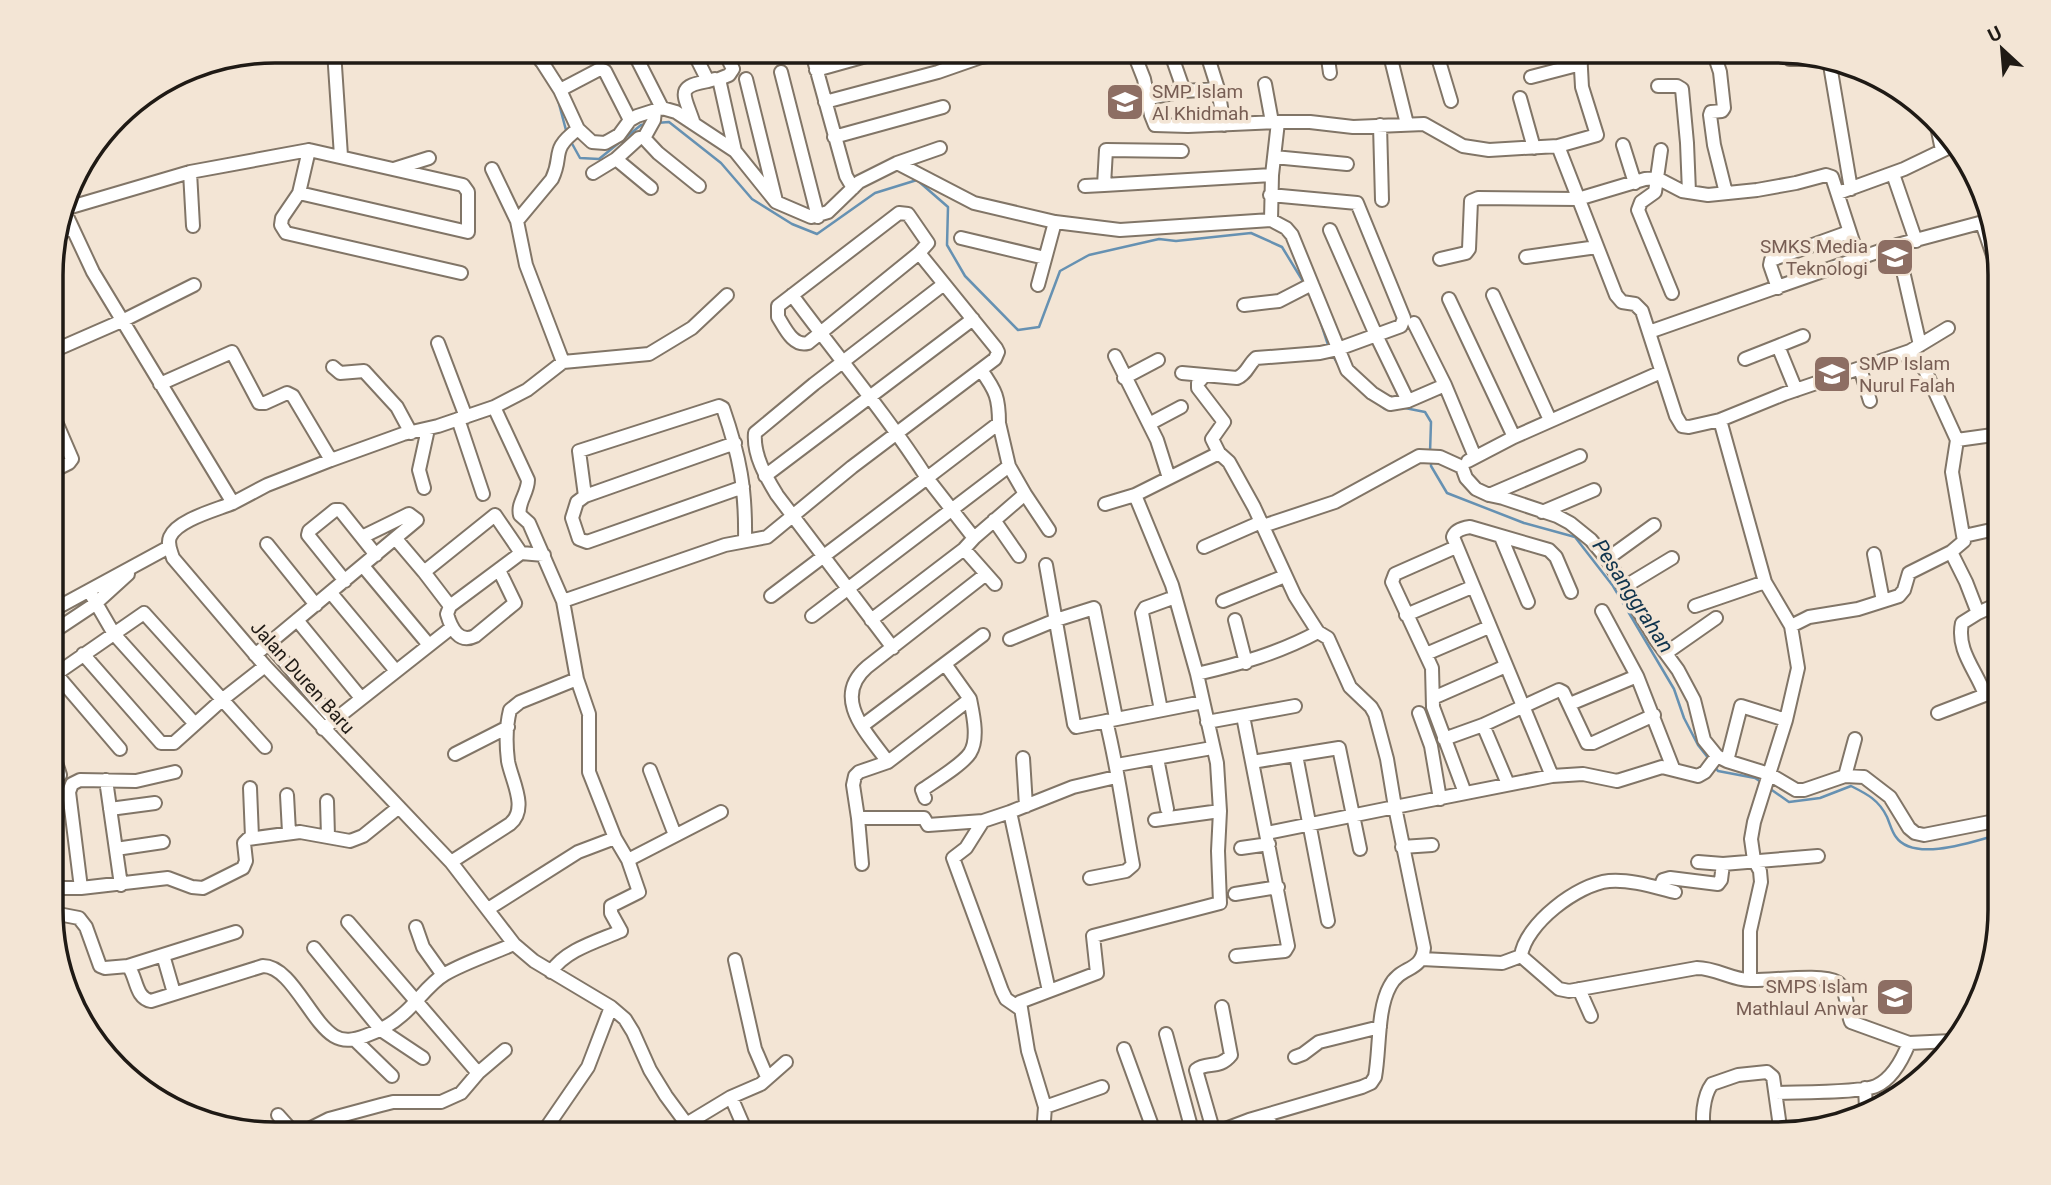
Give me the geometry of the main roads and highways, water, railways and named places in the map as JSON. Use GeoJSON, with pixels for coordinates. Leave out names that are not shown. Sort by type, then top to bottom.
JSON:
{"type":"FeatureCollection","features":[{"type":"Feature","properties":{"kind":"waterway","name":"Pesanggrahan"},"geometry":{"type":"LineString","coordinates":[[535,63],[548,82]]}},
{"type":"Feature","properties":{"kind":"waterway","name":"Pesanggrahan"},"geometry":{"type":"LineString","coordinates":[[558,100],[567,134]]}},
{"type":"Feature","properties":{"kind":"waterway","name":"Pesanggrahan"},"geometry":{"type":"LineString","coordinates":[[656,123],[669,122],[721,163],[752,199],[792,224],[817,234],[875,193],[917,180],[948,207],[947,245],[965,276],[1018,330],[1039,327],[1060,271],[1089,255],[1159,239],[1176,241],[1251,233],[1282,247],[1304,283]]}},
{"type":"Feature","properties":{"kind":"waterway","name":"Pesanggrahan"},"geometry":{"type":"LineString","coordinates":[[570,140],[580,158],[599,159],[641,125],[646,124]]}},
{"type":"Feature","properties":{"kind":"waterway","name":"Pesanggrahan"},"geometry":{"type":"LineString","coordinates":[[1317,311],[1329,348]]}},
{"type":"Feature","properties":{"kind":"waterway","name":"Pesanggrahan"},"geometry":{"type":"LineString","coordinates":[[1332,354],[1339,366]]}},
{"type":"Feature","properties":{"kind":"waterway","name":"Pesanggrahan"},"geometry":{"type":"LineString","coordinates":[[1362,392],[1388,409]]}},
{"type":"Feature","properties":{"kind":"waterway","name":"Pesanggrahan"},"geometry":{"type":"LineString","coordinates":[[1405,408],[1425,412],[1431,422],[1430,453]]}},
{"type":"Feature","properties":{"kind":"waterway","name":"Pesanggrahan"},"geometry":{"type":"LineString","coordinates":[[1431,460],[1431,466],[1447,493],[1524,523],[1575,537],[1613,586],[1674,689],[1684,718],[1698,745],[1709,759]]}},
{"type":"Feature","properties":{"kind":"waterway","name":"Pesanggrahan"},"geometry":{"type":"LineString","coordinates":[[1715,767],[1718,771],[1755,778],[1761,782]]}},
{"type":"Feature","properties":{"kind":"waterway","name":"Pesanggrahan"},"geometry":{"type":"LineString","coordinates":[[1769,788],[1789,802],[1820,798],[1851,786],[1867,795],[1884,811],[1896,837],[1905,845],[1916,848],[1945,848],[1988,837]]}},
{"type":"Feature","properties":{"kind":"place","name":"SMP Islam Al Khidmah"},"geometry":{"type":"Point","coordinates":[1125,102]}},
{"type":"Feature","properties":{"kind":"place","name":"SMKS Media Teknologi"},"geometry":{"type":"Point","coordinates":[1895,257]}},
{"type":"Feature","properties":{"kind":"place","name":"SMP Islam Nurul Falah"},"geometry":{"type":"Point","coordinates":[1832,374]}},
{"type":"Feature","properties":{"kind":"place","name":"SMPS Islam Mathlaul Anwar"},"geometry":{"type":"Point","coordinates":[1895,997]}}]}
